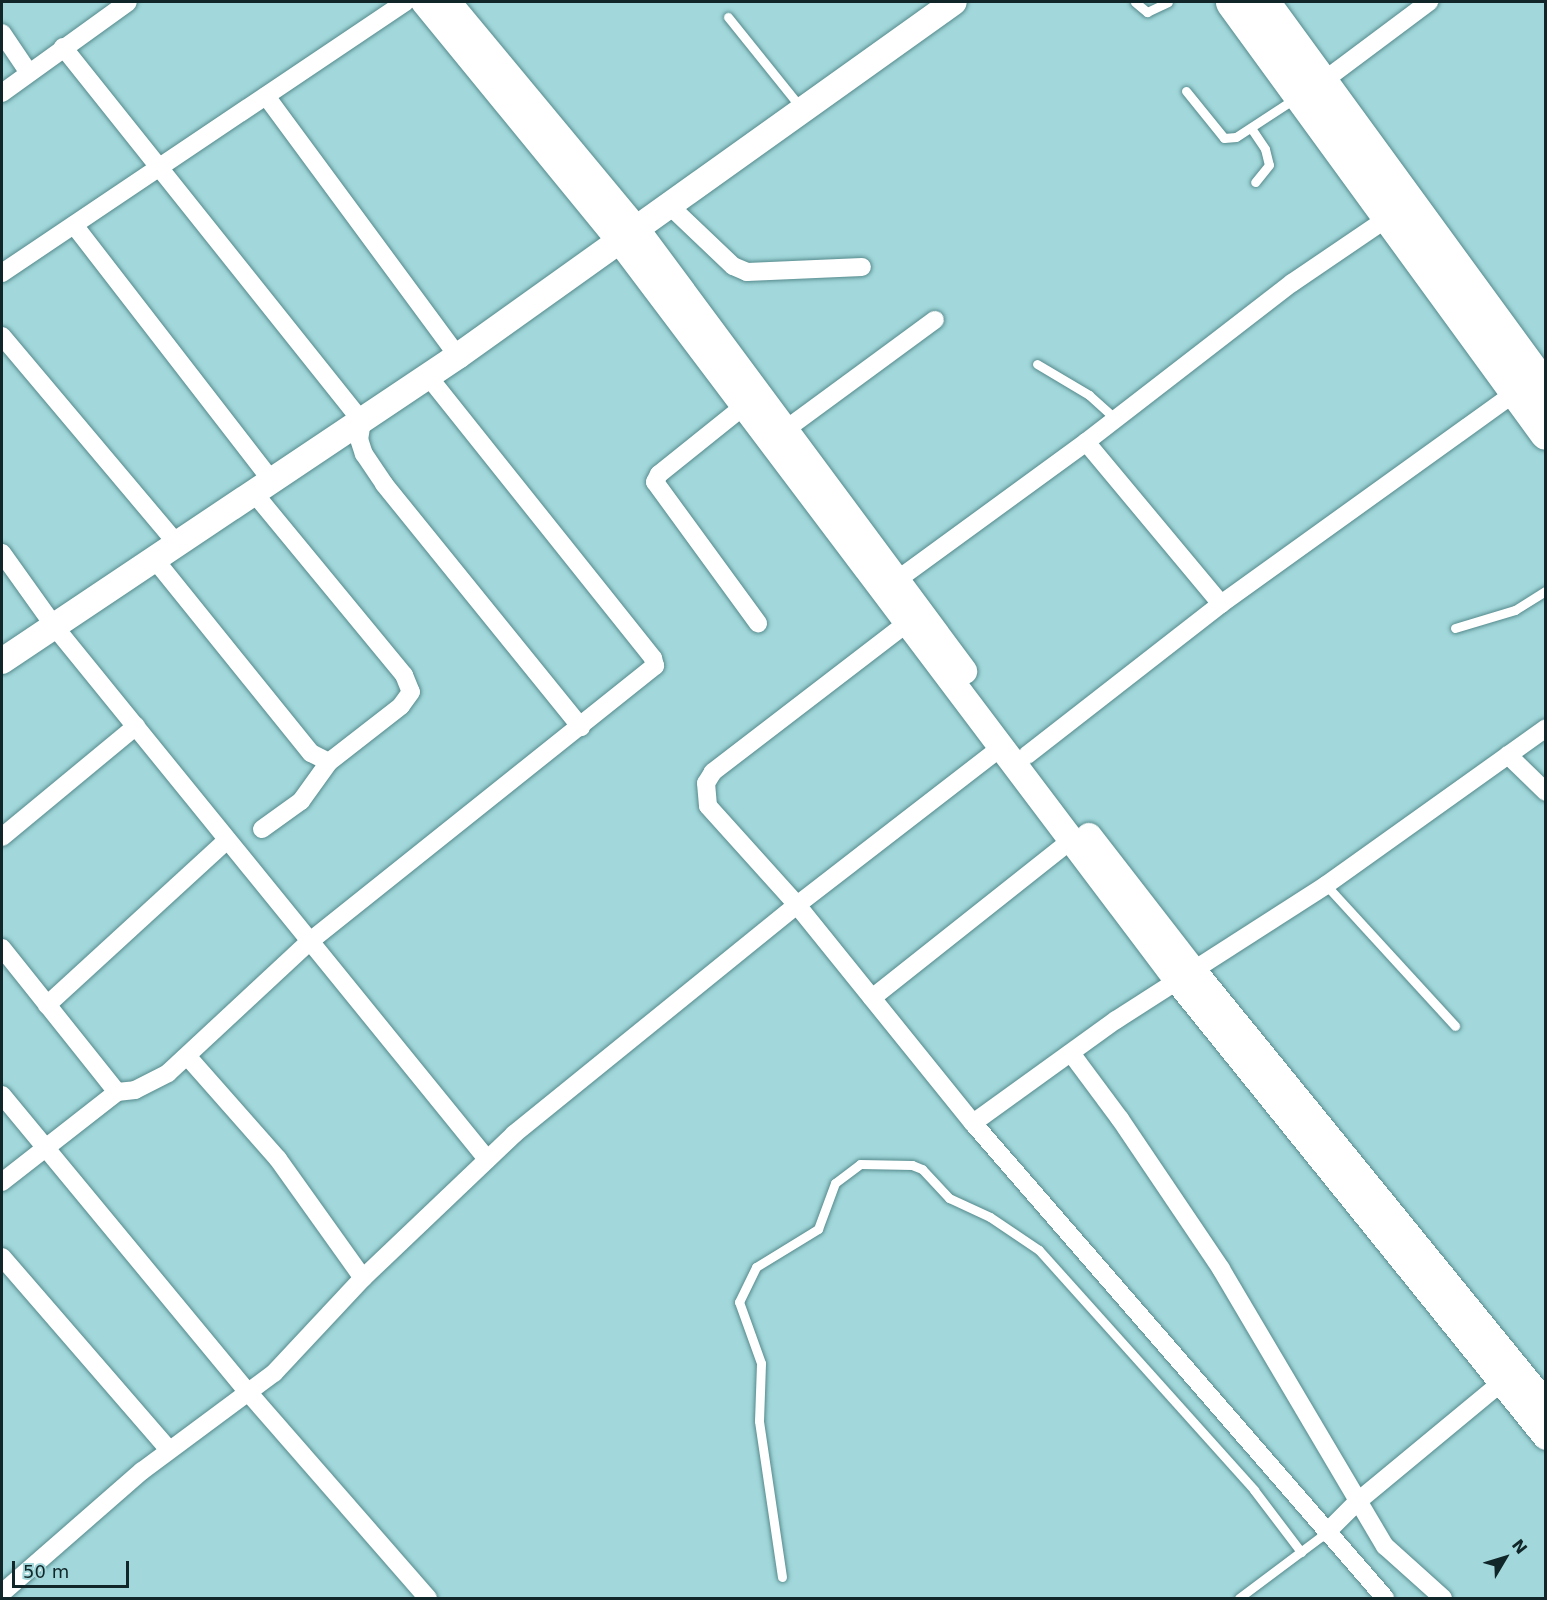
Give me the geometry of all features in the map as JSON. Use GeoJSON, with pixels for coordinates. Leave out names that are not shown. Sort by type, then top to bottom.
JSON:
{"type":"FeatureCollection","features":[{"type":"Feature","properties":{"kind":"highway"},"geometry":{"type":"LineString","coordinates":[[1232,2],[1311,88],[1536,384],[1545,433]]}},
{"type":"Feature","properties":{"kind":"highway"},"geometry":{"type":"LineString","coordinates":[[1263,2],[1311,88],[1389,217],[1536,384]]}},
{"type":"Feature","properties":{"kind":"main road"},"geometry":{"type":"LineString","coordinates":[[424,2],[630,237],[744,406],[1071,840],[1545,1404]]}},
{"type":"Feature","properties":{"kind":"main road"},"geometry":{"type":"LineString","coordinates":[[448,2],[630,237],[785,430],[1027,755],[1185,975],[1545,1437]]}},
{"type":"Feature","properties":{"kind":"main road"},"geometry":{"type":"LineString","coordinates":[[2,661],[156,561],[177,544],[458,356],[630,237],[954,2]]}},
{"type":"Feature","properties":{"kind":"street"},"geometry":{"type":"LineString","coordinates":[[2,93],[128,2]]}},
{"type":"Feature","properties":{"kind":"street"},"geometry":{"type":"LineString","coordinates":[[2,273],[405,2]]}},
{"type":"Feature","properties":{"kind":"street"},"geometry":{"type":"LineString","coordinates":[[1311,88],[1430,2]]}},
{"type":"Feature","properties":{"kind":"street"},"geometry":{"type":"LineString","coordinates":[[2,33],[29,73]]}},
{"type":"Feature","properties":{"kind":"street"},"geometry":{"type":"LineString","coordinates":[[63,47],[362,421],[362,446],[384,484],[581,728]]}},
{"type":"Feature","properties":{"kind":"street"},"geometry":{"type":"LineString","coordinates":[[266,96],[458,356]]}},
{"type":"Feature","properties":{"kind":"street"},"geometry":{"type":"LineString","coordinates":[[671,207],[733,266],[747,272],[862,267]]}},
{"type":"Feature","properties":{"kind":"street"},"geometry":{"type":"LineString","coordinates":[[897,580],[1086,442],[1292,283],[1389,217]]}},
{"type":"Feature","properties":{"kind":"street"},"geometry":{"type":"LineString","coordinates":[[74,225],[263,487],[404,675],[411,692],[401,706],[329,762],[301,801],[262,829]]}},
{"type":"Feature","properties":{"kind":"street"},"geometry":{"type":"LineString","coordinates":[[785,430],[935,320]]}},
{"type":"Feature","properties":{"kind":"street"},"geometry":{"type":"LineString","coordinates":[[2,336],[177,544]]}},
{"type":"Feature","properties":{"kind":"street"},"geometry":{"type":"LineString","coordinates":[[2,1182],[117,1092],[135,1090],[168,1073],[188,1057],[309,942],[581,728],[655,666],[653,658],[428,376]]}},
{"type":"Feature","properties":{"kind":"street"},"geometry":{"type":"LineString","coordinates":[[1027,755],[1221,604],[1536,384]]}},
{"type":"Feature","properties":{"kind":"street"},"geometry":{"type":"LineString","coordinates":[[744,406],[659,474],[655,482],[758,623]]}},
{"type":"Feature","properties":{"kind":"street"},"geometry":{"type":"LineString","coordinates":[[1086,442],[1221,604]]}},
{"type":"Feature","properties":{"kind":"street"},"geometry":{"type":"LineString","coordinates":[[2,553],[54,626],[487,1159]]}},
{"type":"Feature","properties":{"kind":"street"},"geometry":{"type":"LineString","coordinates":[[156,561],[311,753],[329,762]]}},
{"type":"Feature","properties":{"kind":"street"},"geometry":{"type":"LineString","coordinates":[[907,623],[713,772],[706,783],[708,806],[796,905],[973,1123],[1385,1599]]}},
{"type":"Feature","properties":{"kind":"street"},"geometry":{"type":"LineString","coordinates":[[2,837],[136,726]]}},
{"type":"Feature","properties":{"kind":"street"},"geometry":{"type":"LineString","coordinates":[[973,1123],[1185,975],[1326,885],[1545,728]]}},
{"type":"Feature","properties":{"kind":"street"},"geometry":{"type":"LineString","coordinates":[[2,1593],[169,1450],[274,1373],[363,1278],[487,1159],[796,905],[1000,748]]}},
{"type":"Feature","properties":{"kind":"street"},"geometry":{"type":"LineString","coordinates":[[1508,755],[1545,792]]}},
{"type":"Feature","properties":{"kind":"street"},"geometry":{"type":"LineString","coordinates":[[47,1005],[227,840]]}},
{"type":"Feature","properties":{"kind":"street"},"geometry":{"type":"LineString","coordinates":[[872,998],[1071,840]]}},
{"type":"Feature","properties":{"kind":"street"},"geometry":{"type":"LineString","coordinates":[[2,948],[117,1092]]}},
{"type":"Feature","properties":{"kind":"street"},"geometry":{"type":"LineString","coordinates":[[1071,1053],[1120,1119],[1221,1269],[1385,1546],[1443,1599]]}},
{"type":"Feature","properties":{"kind":"street"},"geometry":{"type":"LineString","coordinates":[[188,1057],[278,1159],[363,1278]]}},
{"type":"Feature","properties":{"kind":"street"},"geometry":{"type":"LineString","coordinates":[[2,1095],[248,1392],[428,1599]]}},
{"type":"Feature","properties":{"kind":"street"},"geometry":{"type":"LineString","coordinates":[[2,1257],[169,1450]]}},
{"type":"Feature","properties":{"kind":"street"},"geometry":{"type":"LineString","coordinates":[[1326,1533],[1357,1502],[1502,1382]]}},
{"type":"Feature","properties":{"kind":"lane"},"geometry":{"type":"LineString","coordinates":[[1136,2],[1147,12],[1168,2]]}},
{"type":"Feature","properties":{"kind":"lane"},"geometry":{"type":"LineString","coordinates":[[728,17],[804,112]]}},
{"type":"Feature","properties":{"kind":"lane"},"geometry":{"type":"LineString","coordinates":[[1186,91],[1224,138],[1236,137],[1311,88]]}},
{"type":"Feature","properties":{"kind":"lane"},"geometry":{"type":"LineString","coordinates":[[1251,128],[1265,149],[1269,165],[1256,182]]}},
{"type":"Feature","properties":{"kind":"lane"},"geometry":{"type":"LineString","coordinates":[[1037,364],[1089,395],[1116,419]]}},
{"type":"Feature","properties":{"kind":"lane"},"geometry":{"type":"LineString","coordinates":[[1455,628],[1515,610],[1545,591]]}},
{"type":"Feature","properties":{"kind":"lane"},"geometry":{"type":"LineString","coordinates":[[1326,885],[1455,1026]]}},
{"type":"Feature","properties":{"kind":"lane"},"geometry":{"type":"LineString","coordinates":[[782,1577],[759,1421],[761,1363],[739,1302],[756,1267],[818,1229],[835,1183],[860,1164],[912,1165],[922,1169],[949,1198],[990,1217],[1039,1250],[1254,1490],[1301,1552]]}},
{"type":"Feature","properties":{"kind":"lane"},"geometry":{"type":"LineString","coordinates":[[1239,1599],[1326,1533]]}}]}
